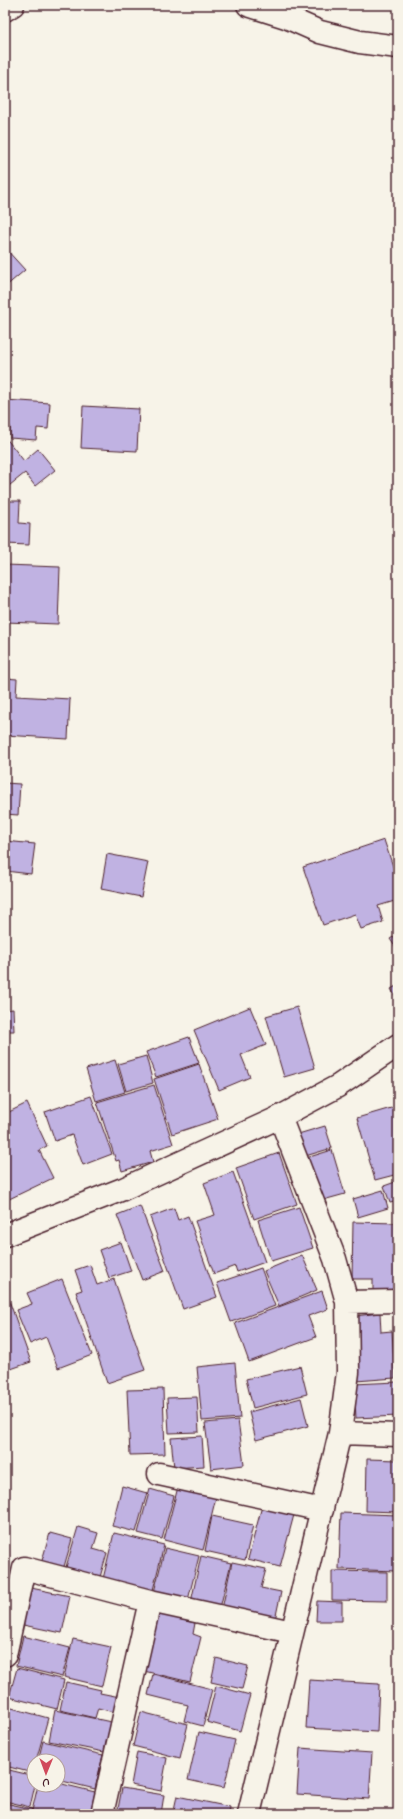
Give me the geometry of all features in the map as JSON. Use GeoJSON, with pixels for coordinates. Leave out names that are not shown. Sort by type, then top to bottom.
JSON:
{"type":"FeatureCollection","features":[{"type":"Feature","properties":{"kind":"street"},"geometry":{"type":"LineString","coordinates":[[5,10],[13,5]]}},
{"type":"Feature","properties":{"kind":"street"},"geometry":{"type":"LineString","coordinates":[[248,5],[320,32],[360,42],[398,47]]}},
{"type":"Feature","properties":{"kind":"street"},"geometry":{"type":"LineString","coordinates":[[5,1235],[123,1189],[280,1117],[338,1086],[398,1045]]}},
{"type":"Feature","properties":{"kind":"street"},"geometry":{"type":"LineString","coordinates":[[249,1814],[340,1433],[348,1372],[347,1302],[334,1259],[280,1117]]}},
{"type":"Feature","properties":{"kind":"street"},"geometry":{"type":"LineString","coordinates":[[347,1302],[398,1301]]}},
{"type":"Feature","properties":{"kind":"street"},"geometry":{"type":"LineString","coordinates":[[340,1433],[398,1435]]}},
{"type":"Feature","properties":{"kind":"street"},"geometry":{"type":"LineString","coordinates":[[159,1474],[322,1510]]}},
{"type":"Feature","properties":{"kind":"street"},"geometry":{"type":"LineString","coordinates":[[5,1655],[24,1568],[150,1601],[292,1632]]}},
{"type":"Feature","properties":{"kind":"street"},"geometry":{"type":"LineString","coordinates":[[102,1814],[150,1601]]}},
{"type":"Feature","properties":{"kind":"building"},"geometry":{"type":"Polygon","coordinates":[[[5,248],[25,270],[5,287],[5,248]]]}},
{"type":"Feature","properties":{"kind":"building"},"geometry":{"type":"Polygon","coordinates":[[[5,400],[50,403],[48,429],[37,428],[36,440],[10,438],[10,426],[5,426],[5,400]]]}},
{"type":"Feature","properties":{"kind":"building"},"geometry":{"type":"Polygon","coordinates":[[[83,406],[139,409],[137,451],[81,448],[83,406]]]}},
{"type":"Feature","properties":{"kind":"building"},"geometry":{"type":"Polygon","coordinates":[[[5,437],[24,461],[38,449],[55,470],[35,486],[25,473],[5,489],[5,437]]]}},
{"type":"Feature","properties":{"kind":"building"},"geometry":{"type":"Polygon","coordinates":[[[5,501],[20,501],[19,523],[30,524],[29,545],[5,544],[5,501]]]}},
{"type":"Feature","properties":{"kind":"building"},"geometry":{"type":"Polygon","coordinates":[[[5,565],[60,567],[58,624],[5,622],[5,565]]]}},
{"type":"Feature","properties":{"kind":"building"},"geometry":{"type":"Polygon","coordinates":[[[5,678],[17,679],[16,696],[70,699],[68,739],[5,735],[5,678]]]}},
{"type":"Feature","properties":{"kind":"building"},"geometry":{"type":"Polygon","coordinates":[[[5,783],[20,784],[18,815],[5,814],[5,783]]]}},
{"type":"Feature","properties":{"kind":"building"},"geometry":{"type":"Polygon","coordinates":[[[384,840],[398,881],[398,900],[378,906],[383,922],[361,929],[355,914],[323,925],[303,867],[384,840]]]}},
{"type":"Feature","properties":{"kind":"building"},"geometry":{"type":"Polygon","coordinates":[[[5,841],[35,844],[31,874],[5,871],[5,841]]]}},
{"type":"Feature","properties":{"kind":"building"},"geometry":{"type":"Polygon","coordinates":[[[107,854],[148,862],[141,897],[101,889],[107,854]]]}},
{"type":"Feature","properties":{"kind":"building"},"geometry":{"type":"Polygon","coordinates":[[[398,934],[398,951],[390,939],[398,934]]]}},
{"type":"Feature","properties":{"kind":"building"},"geometry":{"type":"Polygon","coordinates":[[[398,985],[398,1000],[391,989],[398,985]]]}},
{"type":"Feature","properties":{"kind":"building"},"geometry":{"type":"Polygon","coordinates":[[[250,1007],[266,1045],[241,1055],[250,1077],[219,1090],[194,1030],[250,1007]]]}},
{"type":"Feature","properties":{"kind":"building"},"geometry":{"type":"Polygon","coordinates":[[[297,1007],[315,1068],[284,1077],[266,1016],[297,1007]]]}},
{"type":"Feature","properties":{"kind":"building"},"geometry":{"type":"Polygon","coordinates":[[[13,1009],[14,1031],[5,1031],[5,1010],[13,1009]]]}},
{"type":"Feature","properties":{"kind":"building"},"geometry":{"type":"Polygon","coordinates":[[[189,1037],[199,1063],[156,1077],[146,1052],[189,1037]]]}},
{"type":"Feature","properties":{"kind":"building"},"geometry":{"type":"Polygon","coordinates":[[[146,1056],[153,1083],[126,1091],[118,1064],[146,1056]]]}},
{"type":"Feature","properties":{"kind":"building"},"geometry":{"type":"Polygon","coordinates":[[[115,1060],[125,1092],[96,1101],[86,1069],[115,1060]]]}},
{"type":"Feature","properties":{"kind":"building"},"geometry":{"type":"Polygon","coordinates":[[[199,1064],[218,1119],[172,1134],[154,1079],[199,1064]]]}},
{"type":"Feature","properties":{"kind":"building"},"geometry":{"type":"Polygon","coordinates":[[[154,1085],[173,1144],[150,1151],[153,1162],[122,1171],[119,1160],[116,1161],[97,1102],[154,1085]]]}},
{"type":"Feature","properties":{"kind":"building"},"geometry":{"type":"Polygon","coordinates":[[[91,1096],[112,1154],[83,1165],[72,1135],[55,1141],[45,1112],[91,1096]]]}},
{"type":"Feature","properties":{"kind":"building"},"geometry":{"type":"Polygon","coordinates":[[[27,1103],[47,1146],[39,1150],[53,1178],[5,1201],[5,1114],[27,1103]]]}},
{"type":"Feature","properties":{"kind":"building"},"geometry":{"type":"Polygon","coordinates":[[[398,1106],[398,1174],[375,1180],[357,1118],[398,1106]]]}},
{"type":"Feature","properties":{"kind":"building"},"geometry":{"type":"Polygon","coordinates":[[[325,1126],[332,1148],[302,1157],[295,1135],[325,1126]]]}},
{"type":"Feature","properties":{"kind":"building"},"geometry":{"type":"Polygon","coordinates":[[[332,1150],[345,1194],[316,1202],[303,1159],[332,1150]]]}},
{"type":"Feature","properties":{"kind":"building"},"geometry":{"type":"Polygon","coordinates":[[[279,1153],[297,1204],[254,1219],[236,1168],[279,1153]]]}},
{"type":"Feature","properties":{"kind":"building"},"geometry":{"type":"Polygon","coordinates":[[[233,1172],[265,1262],[237,1272],[235,1266],[214,1274],[195,1221],[215,1215],[204,1183],[233,1172]]]}},
{"type":"Feature","properties":{"kind":"building"},"geometry":{"type":"Polygon","coordinates":[[[398,1181],[398,1201],[390,1203],[384,1186],[398,1181]]]}},
{"type":"Feature","properties":{"kind":"building"},"geometry":{"type":"Polygon","coordinates":[[[383,1190],[388,1208],[358,1217],[353,1199],[383,1190]]]}},
{"type":"Feature","properties":{"kind":"building"},"geometry":{"type":"Polygon","coordinates":[[[140,1206],[165,1271],[142,1280],[117,1215],[140,1206]]]}},
{"type":"Feature","properties":{"kind":"building"},"geometry":{"type":"Polygon","coordinates":[[[299,1207],[313,1248],[271,1261],[258,1220],[299,1207]]]}},
{"type":"Feature","properties":{"kind":"building"},"geometry":{"type":"Polygon","coordinates":[[[174,1208],[178,1220],[188,1216],[217,1297],[183,1309],[150,1217],[174,1208]]]}},
{"type":"Feature","properties":{"kind":"building"},"geometry":{"type":"Polygon","coordinates":[[[353,1222],[398,1223],[398,1292],[373,1291],[373,1279],[352,1279],[353,1222]]]}},
{"type":"Feature","properties":{"kind":"building"},"geometry":{"type":"Polygon","coordinates":[[[121,1242],[131,1271],[109,1278],[99,1250],[121,1242]]]}},
{"type":"Feature","properties":{"kind":"building"},"geometry":{"type":"Polygon","coordinates":[[[302,1255],[317,1290],[279,1306],[264,1271],[302,1255]]]}},
{"type":"Feature","properties":{"kind":"building"},"geometry":{"type":"Polygon","coordinates":[[[90,1265],[97,1285],[114,1279],[145,1370],[107,1383],[76,1292],[82,1290],[75,1270],[90,1265]]]}},
{"type":"Feature","properties":{"kind":"building"},"geometry":{"type":"Polygon","coordinates":[[[261,1268],[275,1306],[231,1322],[217,1283],[261,1268]]]}},
{"type":"Feature","properties":{"kind":"building"},"geometry":{"type":"Polygon","coordinates":[[[62,1279],[92,1355],[58,1368],[46,1337],[30,1344],[16,1310],[32,1304],[27,1293],[62,1279]]]}},
{"type":"Feature","properties":{"kind":"building"},"geometry":{"type":"Polygon","coordinates":[[[5,1289],[31,1362],[5,1371],[5,1289]]]}},
{"type":"Feature","properties":{"kind":"building"},"geometry":{"type":"Polygon","coordinates":[[[322,1291],[328,1309],[308,1316],[316,1337],[249,1362],[235,1323],[322,1291]]]}},
{"type":"Feature","properties":{"kind":"building"},"geometry":{"type":"Polygon","coordinates":[[[380,1313],[381,1332],[392,1331],[395,1378],[356,1381],[355,1316],[380,1313]]]}},
{"type":"Feature","properties":{"kind":"building"},"geometry":{"type":"Polygon","coordinates":[[[235,1363],[240,1418],[202,1421],[197,1367],[235,1363]]]}},
{"type":"Feature","properties":{"kind":"building"},"geometry":{"type":"Polygon","coordinates":[[[300,1366],[307,1394],[253,1408],[246,1379],[300,1366]]]}},
{"type":"Feature","properties":{"kind":"building"},"geometry":{"type":"Polygon","coordinates":[[[397,1382],[398,1416],[356,1418],[354,1384],[397,1382]]]}},
{"type":"Feature","properties":{"kind":"building"},"geometry":{"type":"Polygon","coordinates":[[[163,1389],[165,1454],[130,1455],[127,1390],[163,1389]]]}},
{"type":"Feature","properties":{"kind":"building"},"geometry":{"type":"Polygon","coordinates":[[[197,1397],[199,1432],[169,1433],[167,1398],[197,1397]]]}},
{"type":"Feature","properties":{"kind":"building"},"geometry":{"type":"Polygon","coordinates":[[[301,1398],[308,1426],[256,1440],[249,1412],[301,1398]]]}},
{"type":"Feature","properties":{"kind":"building"},"geometry":{"type":"Polygon","coordinates":[[[238,1420],[244,1465],[211,1469],[205,1423],[238,1420]]]}},
{"type":"Feature","properties":{"kind":"building"},"geometry":{"type":"Polygon","coordinates":[[[202,1436],[204,1466],[174,1468],[171,1438],[202,1436]]]}},
{"type":"Feature","properties":{"kind":"building"},"geometry":{"type":"Polygon","coordinates":[[[367,1459],[398,1460],[398,1512],[366,1511],[367,1459]]]}},
{"type":"Feature","properties":{"kind":"building"},"geometry":{"type":"Polygon","coordinates":[[[122,1486],[147,1493],[136,1532],[112,1526],[122,1486]]]}},
{"type":"Feature","properties":{"kind":"building"},"geometry":{"type":"Polygon","coordinates":[[[178,1487],[216,1497],[203,1550],[164,1540],[178,1487]]]}},
{"type":"Feature","properties":{"kind":"building"},"geometry":{"type":"Polygon","coordinates":[[[150,1489],[174,1496],[162,1539],[138,1533],[150,1489]]]}},
{"type":"Feature","properties":{"kind":"building"},"geometry":{"type":"Polygon","coordinates":[[[263,1502],[295,1511],[280,1567],[248,1559],[263,1502]]]}},
{"type":"Feature","properties":{"kind":"building"},"geometry":{"type":"Polygon","coordinates":[[[341,1513],[398,1515],[398,1580],[395,1579],[396,1571],[339,1569],[341,1513]]]}},
{"type":"Feature","properties":{"kind":"building"},"geometry":{"type":"Polygon","coordinates":[[[212,1516],[253,1525],[245,1560],[205,1551],[212,1516]]]}},
{"type":"Feature","properties":{"kind":"building"},"geometry":{"type":"Polygon","coordinates":[[[78,1527],[98,1533],[93,1549],[107,1553],[100,1577],[66,1567],[78,1527]]]}},
{"type":"Feature","properties":{"kind":"building"},"geometry":{"type":"Polygon","coordinates":[[[50,1533],[72,1539],[63,1570],[41,1564],[50,1533]]]}},
{"type":"Feature","properties":{"kind":"building"},"geometry":{"type":"Polygon","coordinates":[[[114,1533],[164,1545],[153,1590],[103,1579],[114,1533]]]}},
{"type":"Feature","properties":{"kind":"building"},"geometry":{"type":"Polygon","coordinates":[[[165,1548],[199,1556],[188,1600],[154,1592],[165,1548]]]}},
{"type":"Feature","properties":{"kind":"building"},"geometry":{"type":"Polygon","coordinates":[[[201,1556],[231,1563],[220,1608],[191,1602],[201,1556]]]}},
{"type":"Feature","properties":{"kind":"building"},"geometry":{"type":"Polygon","coordinates":[[[232,1562],[266,1569],[261,1588],[281,1592],[275,1620],[222,1609],[232,1562]]]}},
{"type":"Feature","properties":{"kind":"building"},"geometry":{"type":"Polygon","coordinates":[[[332,1571],[387,1572],[387,1601],[332,1600],[332,1571]]]}},
{"type":"Feature","properties":{"kind":"building"},"geometry":{"type":"Polygon","coordinates":[[[31,1588],[70,1596],[62,1633],[23,1625],[31,1588]]]}},
{"type":"Feature","properties":{"kind":"building"},"geometry":{"type":"Polygon","coordinates":[[[317,1601],[342,1602],[342,1621],[316,1621],[317,1601]]]}},
{"type":"Feature","properties":{"kind":"building"},"geometry":{"type":"Polygon","coordinates":[[[158,1614],[195,1623],[193,1634],[201,1637],[190,1682],[144,1671],[158,1614]]]}},
{"type":"Feature","properties":{"kind":"building"},"geometry":{"type":"Polygon","coordinates":[[[23,1636],[70,1648],[62,1677],[16,1666],[23,1636]]]}},
{"type":"Feature","properties":{"kind":"building"},"geometry":{"type":"Polygon","coordinates":[[[73,1639],[111,1647],[102,1686],[64,1677],[73,1639]]]}},
{"type":"Feature","properties":{"kind":"building"},"geometry":{"type":"Polygon","coordinates":[[[216,1658],[248,1666],[242,1689],[211,1682],[216,1658]]]}},
{"type":"Feature","properties":{"kind":"building"},"geometry":{"type":"Polygon","coordinates":[[[17,1668],[64,1680],[57,1709],[9,1697],[17,1668]]]}},
{"type":"Feature","properties":{"kind":"building"},"geometry":{"type":"Polygon","coordinates":[[[153,1674],[212,1689],[203,1726],[184,1721],[188,1705],[148,1695],[153,1674]]]}},
{"type":"Feature","properties":{"kind":"building"},"geometry":{"type":"Polygon","coordinates":[[[309,1680],[379,1684],[377,1732],[306,1728],[309,1680]]]}},
{"type":"Feature","properties":{"kind":"building"},"geometry":{"type":"Polygon","coordinates":[[[66,1682],[101,1690],[100,1693],[120,1697],[117,1713],[98,1708],[95,1718],[60,1710],[66,1682]]]}},
{"type":"Feature","properties":{"kind":"building"},"geometry":{"type":"Polygon","coordinates":[[[216,1686],[250,1695],[240,1731],[207,1722],[216,1686]]]}},
{"type":"Feature","properties":{"kind":"building"},"geometry":{"type":"Polygon","coordinates":[[[8,1707],[48,1718],[38,1753],[26,1753],[26,1771],[5,1766],[5,1717],[8,1707]]]}},
{"type":"Feature","properties":{"kind":"building"},"geometry":{"type":"Polygon","coordinates":[[[55,1710],[111,1722],[104,1752],[49,1741],[55,1710]]]}},
{"type":"Feature","properties":{"kind":"building"},"geometry":{"type":"Polygon","coordinates":[[[141,1712],[188,1724],[180,1758],[133,1746],[141,1712]]]}},
{"type":"Feature","properties":{"kind":"building"},"geometry":{"type":"Polygon","coordinates":[[[199,1732],[235,1740],[224,1788],[188,1780],[199,1732]]]}},
{"type":"Feature","properties":{"kind":"building"},"geometry":{"type":"Polygon","coordinates":[[[43,1741],[103,1755],[95,1789],[66,1782],[66,1753],[40,1753],[43,1741]]]}},
{"type":"Feature","properties":{"kind":"building"},"geometry":{"type":"Polygon","coordinates":[[[300,1748],[372,1753],[369,1799],[297,1794],[300,1748]]]}},
{"type":"Feature","properties":{"kind":"building"},"geometry":{"type":"Polygon","coordinates":[[[137,1752],[167,1758],[161,1791],[131,1785],[137,1752]]]}},
{"type":"Feature","properties":{"kind":"building"},"geometry":{"type":"Polygon","coordinates":[[[5,1769],[26,1774],[26,1793],[33,1793],[30,1807],[5,1801],[5,1769]]]}},
{"type":"Feature","properties":{"kind":"building"},"geometry":{"type":"Polygon","coordinates":[[[66,1785],[95,1792],[90,1814],[47,1814],[32,1811],[36,1793],[66,1793],[66,1785]]]}},
{"type":"Feature","properties":{"kind":"building"},"geometry":{"type":"Polygon","coordinates":[[[122,1788],[164,1795],[161,1814],[117,1814],[122,1788]]]}},
{"type":"Feature","properties":{"kind":"building"},"geometry":{"type":"Polygon","coordinates":[[[177,1796],[230,1807],[229,1814],[173,1814],[177,1796]]]}},
{"type":"Feature","properties":{"kind":"building"},"geometry":{"type":"Polygon","coordinates":[[[5,1803],[32,1809],[30,1814],[5,1814],[5,1803]]]}}]}
